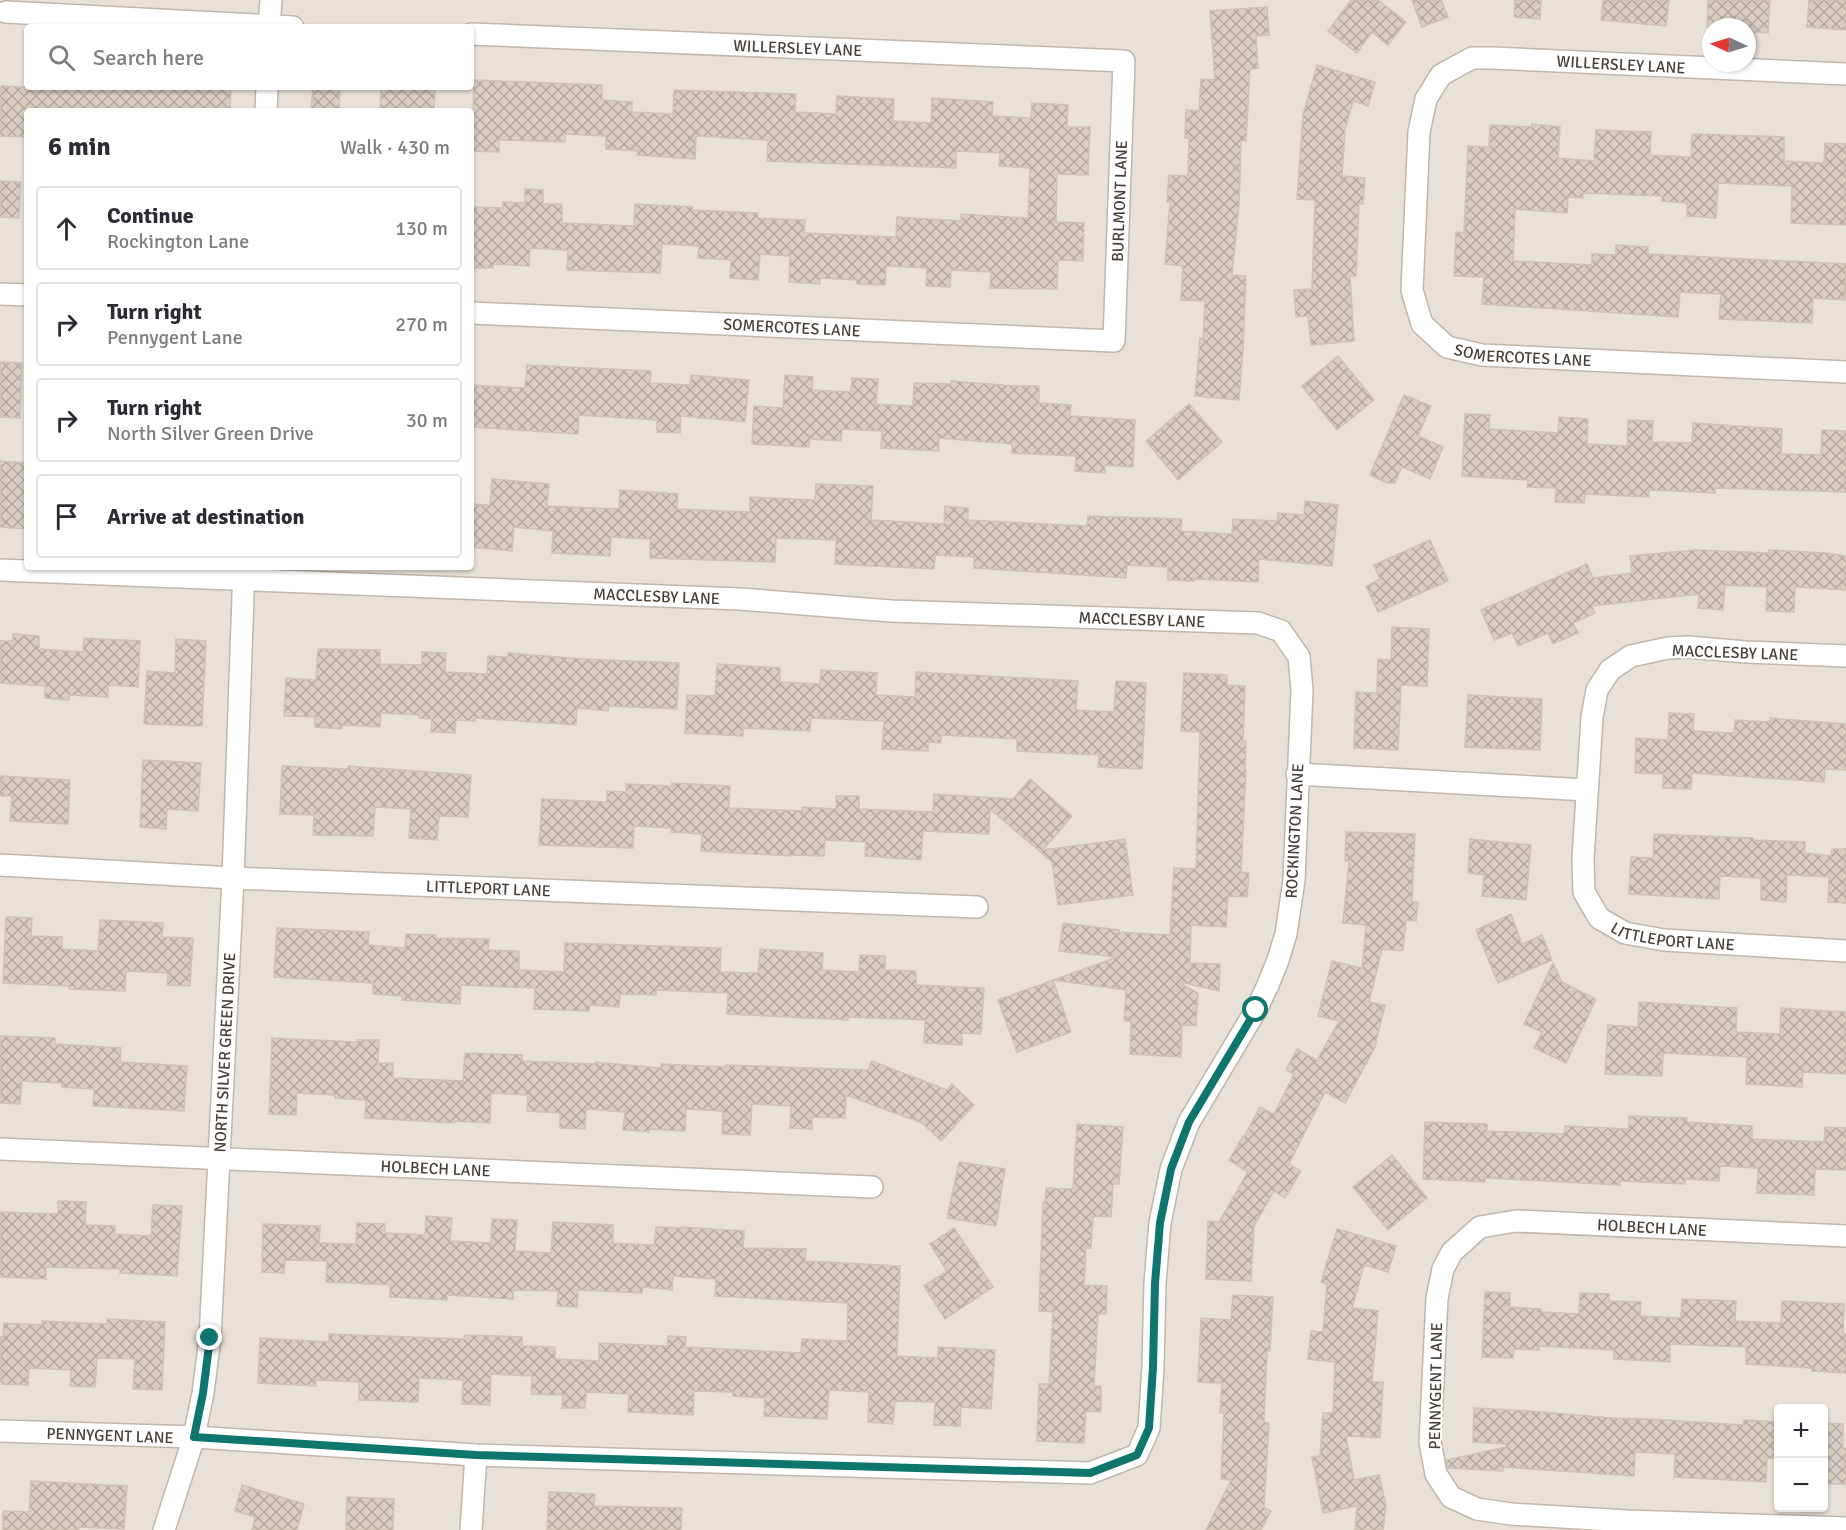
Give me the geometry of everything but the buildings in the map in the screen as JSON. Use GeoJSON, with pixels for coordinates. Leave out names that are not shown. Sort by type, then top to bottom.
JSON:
{"type":"FeatureCollection","features":[{"type":"Feature","properties":{"kind":"street"},"geometry":{"type":"LineString","coordinates":[[269,24],[271,0]]}},
{"type":"Feature","properties":{"kind":"street"},"geometry":{"type":"LineString","coordinates":[[6,12],[231,24]]}},
{"type":"Feature","properties":{"kind":"street","name":"WILLERSLEY LANE"},"geometry":{"type":"LineString","coordinates":[[474,34],[1124,61]]}},
{"type":"Feature","properties":{"kind":"street","name":"WILLERSLEY LANE"},"geometry":{"type":"LineString","coordinates":[[1468,61],[1472,58],[1493,58],[1846,74]]}},
{"type":"Feature","properties":{"kind":"street","name":"BURLMONT LANE"},"geometry":{"type":"LineString","coordinates":[[1114,341],[1124,61]]}},
{"type":"Feature","properties":{"kind":"street","name":"SOMERCOTES LANE"},"geometry":{"type":"LineString","coordinates":[[1468,61],[1441,75],[1426,99],[1419,132],[1412,290],[1422,324],[1447,347],[1482,355],[1846,372]]}},
{"type":"Feature","properties":{"kind":"street"},"geometry":{"type":"LineString","coordinates":[[266,108],[267,90]]}},
{"type":"Feature","properties":{"kind":"street"},"geometry":{"type":"LineString","coordinates":[[0,294],[24,295]]}},
{"type":"Feature","properties":{"kind":"street","name":"SOMERCOTES LANE"},"geometry":{"type":"LineString","coordinates":[[474,313],[1114,341]]}},
{"type":"Feature","properties":{"kind":"street","name":"MACCLESBY LANE"},"geometry":{"type":"LineString","coordinates":[[0,570],[244,574],[740,599],[891,610],[1258,623],[1281,631],[1299,657]]}},
{"type":"Feature","properties":{"kind":"street","name":"NORTH SILVER GREEN DRIVE"},"geometry":{"type":"LineString","coordinates":[[164,1530],[194,1437],[203,1393],[210,1338],[234,878],[244,574]]}},
{"type":"Feature","properties":{"kind":"street","name":"MACCLESBY LANE"},"geometry":{"type":"LineString","coordinates":[[1587,790],[1592,717],[1597,690],[1610,670],[1631,656],[1668,648],[1688,647],[1756,653],[1846,656]]}},
{"type":"Feature","properties":{"kind":"street","name":"ROCKINGTON LANE"},"geometry":{"type":"LineString","coordinates":[[1143,1442],[1149,1428],[1155,1283],[1164,1196],[1173,1161],[1189,1122],[1256,1010],[1278,960],[1286,934],[1294,880],[1302,690],[1299,657]]}},
{"type":"Feature","properties":{"kind":"street"},"geometry":{"type":"LineString","coordinates":[[1297,774],[1587,790]]}},
{"type":"Feature","properties":{"kind":"street","name":"LITTLEPORT LANE"},"geometry":{"type":"LineString","coordinates":[[1587,790],[1583,859],[1584,891],[1599,918],[1625,933],[1664,940],[1846,951]]}},
{"type":"Feature","properties":{"kind":"street","name":"LITTLEPORT LANE"},"geometry":{"type":"LineString","coordinates":[[0,865],[234,878],[977,907]]}},
{"type":"Feature","properties":{"kind":"street","name":"HOLBECH LANE"},"geometry":{"type":"LineString","coordinates":[[0,1149],[873,1187]]}},
{"type":"Feature","properties":{"kind":"street","name":"HOLBECH LANE"},"geometry":{"type":"LineString","coordinates":[[1465,1240],[1480,1227],[1516,1221],[1846,1236]]}},
{"type":"Feature","properties":{"kind":"street","name":"PENNYGENT LANE"},"geometry":{"type":"LineString","coordinates":[[1465,1240],[1452,1252],[1443,1269],[1437,1299],[1431,1442],[1436,1474],[1451,1497],[1477,1509],[1511,1514],[1626,1521],[1846,1528]]}},
{"type":"Feature","properties":{"kind":"street","name":"PENNYGENT LANE"},"geometry":{"type":"LineString","coordinates":[[0,1431],[194,1437],[476,1455],[1090,1473],[1137,1455],[1143,1442]]}},
{"type":"Feature","properties":{"kind":"street"},"geometry":{"type":"LineString","coordinates":[[471,1530],[476,1455]]}},
{"type":"Feature","properties":{"kind":"shaded area"},"geometry":{"type":"Polygon","coordinates":[[[0,0],[1846,0],[1846,1530],[0,1530],[0,0]]]}},
{"type":"Feature","properties":{"kind":"route"},"geometry":{"type":"LineString","coordinates":[[210,1338],[203,1393],[194,1437],[476,1455],[1090,1473],[1137,1455],[1149,1428],[1155,1283],[1164,1196],[1179,1145],[1189,1122],[1256,1010]]}}]}
